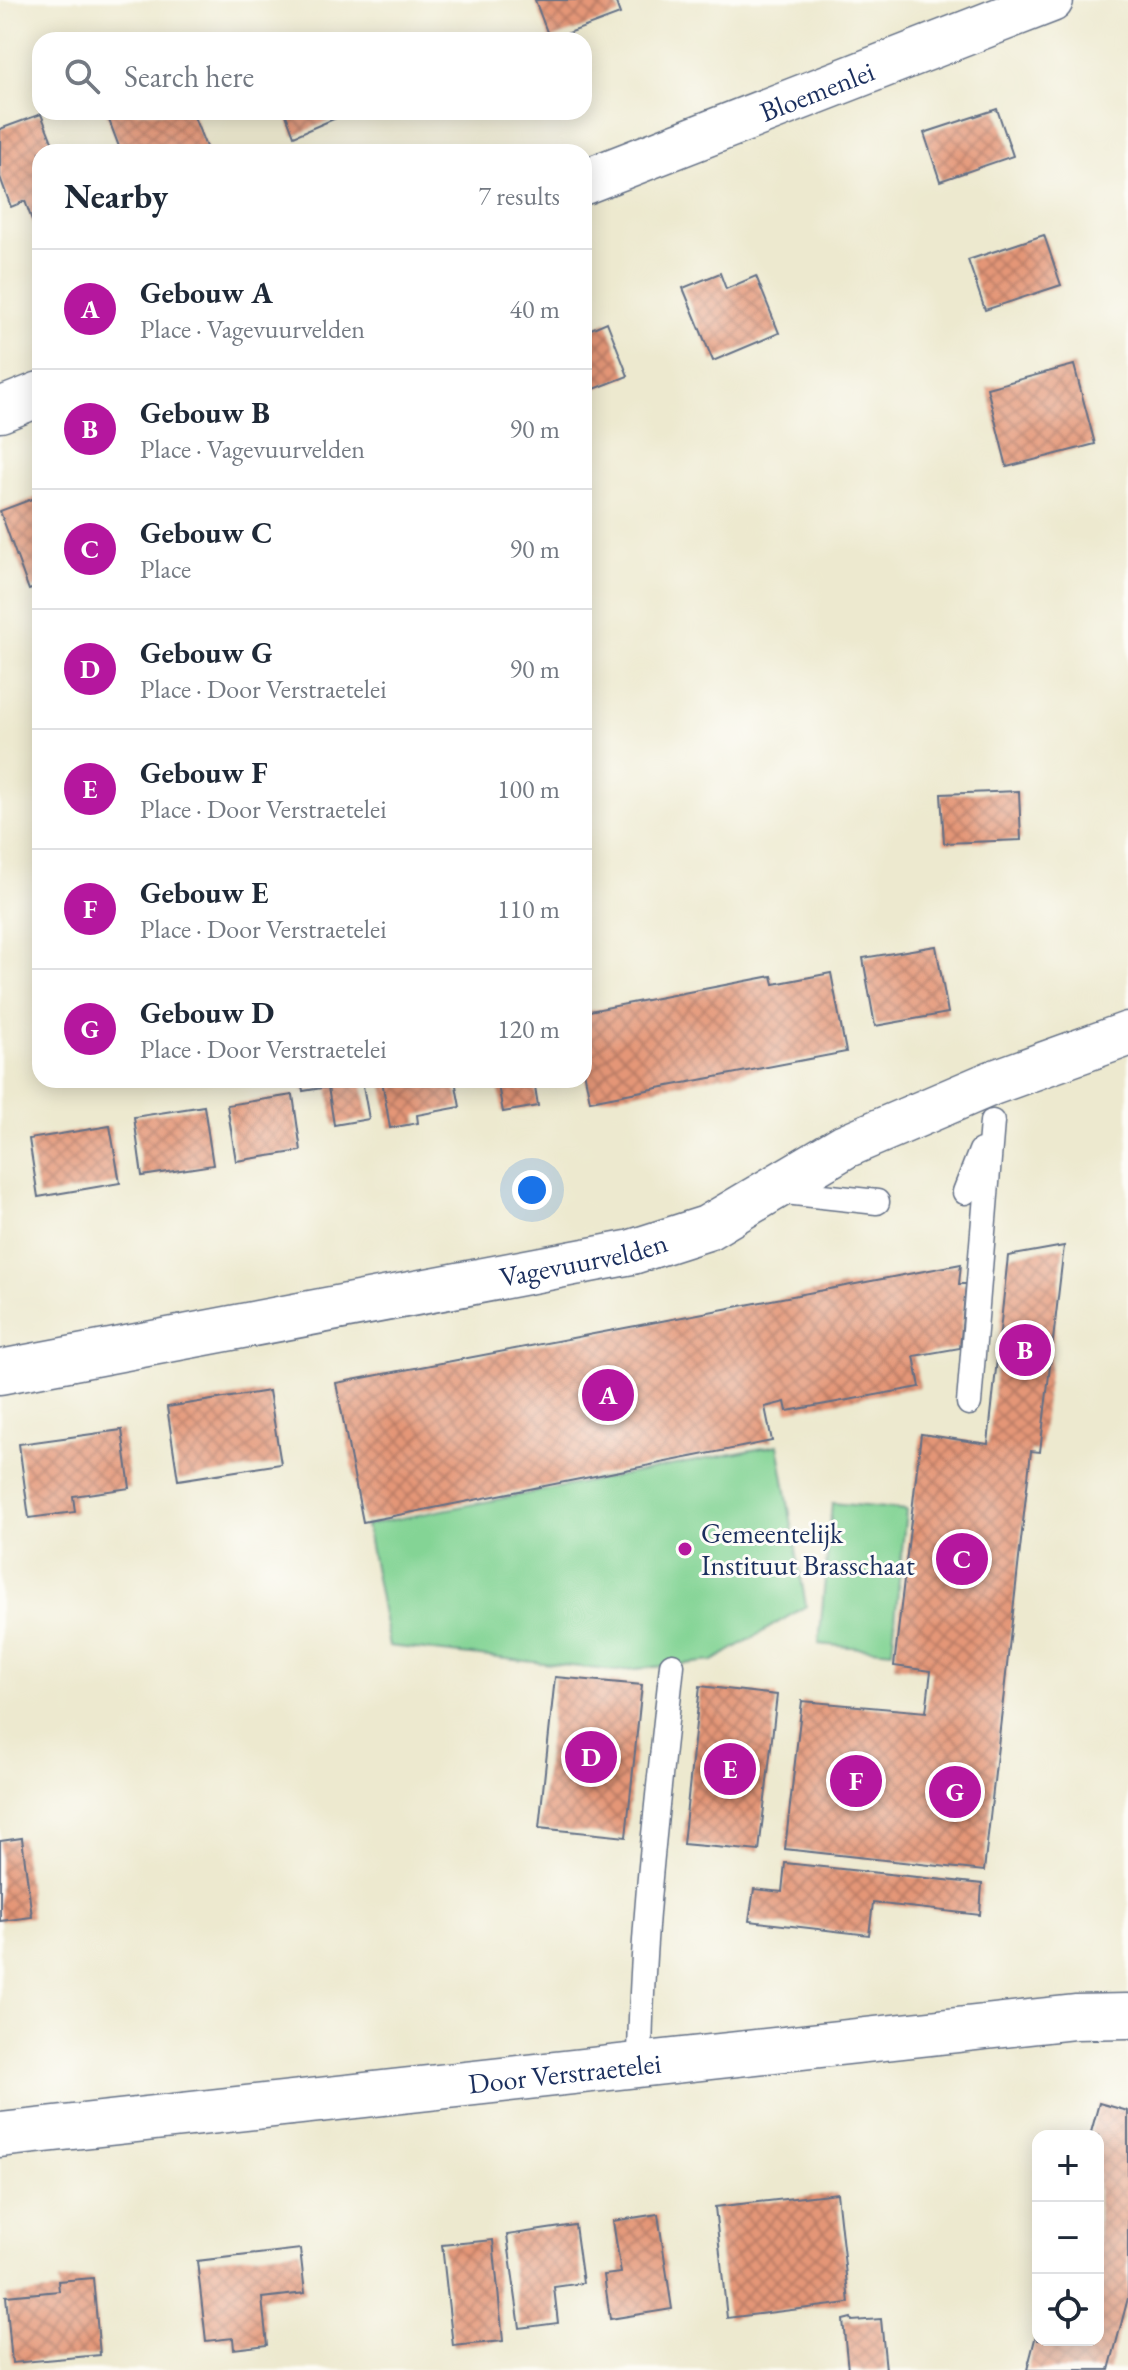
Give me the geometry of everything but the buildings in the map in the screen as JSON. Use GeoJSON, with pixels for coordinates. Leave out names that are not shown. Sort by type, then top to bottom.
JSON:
{"type":"FeatureCollection","features":[{"type":"Feature","properties":{"kind":"street","name":"Bloemenlei"},"geometry":{"type":"LineString","coordinates":[[592,179],[1051,0]]}},
{"type":"Feature","properties":{"kind":"street"},"geometry":{"type":"LineString","coordinates":[[0,410],[32,397]]}},
{"type":"Feature","properties":{"kind":"street","name":"Vagevuurvelden"},"geometry":{"type":"LineString","coordinates":[[0,1372],[632,1252],[707,1228],[845,1146],[1008,1078],[1128,1034]]}},
{"type":"Feature","properties":{"kind":"street","name":"Door Verstraetelei"},"geometry":{"type":"LineString","coordinates":[[0,2135],[1075,2017],[1128,2016]]}},
{"type":"Feature","properties":{"kind":"lane"},"geometry":{"type":"LineString","coordinates":[[965,1192],[1008,1078]]}},
{"type":"Feature","properties":{"kind":"lane"},"geometry":{"type":"LineString","coordinates":[[969,1403],[992,1122]]}},
{"type":"Feature","properties":{"kind":"lane"},"geometry":{"type":"LineString","coordinates":[[770,1191],[877,1202]]}},
{"type":"Feature","properties":{"kind":"lane"},"geometry":{"type":"LineString","coordinates":[[640,2065],[647,1898],[672,1665]]}},
{"type":"Feature","properties":{"kind":"green space"},"geometry":{"type":"Polygon","coordinates":[[[778,1445],[806,1606],[713,1661],[616,1671],[389,1646],[366,1525],[778,1445]]]}},
{"type":"Feature","properties":{"kind":"green space"},"geometry":{"type":"Polygon","coordinates":[[[832,1503],[906,1510],[892,1651],[819,1644],[832,1503]]]}},
{"type":"Feature","properties":{"kind":"place","name":"Gebouw B"},"geometry":{"type":"Point","coordinates":[1025,1350]}},
{"type":"Feature","properties":{"kind":"place","name":"Gebouw A"},"geometry":{"type":"Point","coordinates":[608,1395]}},
{"type":"Feature","properties":{"kind":"place","name":"Gemeentelijk Instituut Brasschaat"},"geometry":{"type":"Point","coordinates":[685,1549]}},
{"type":"Feature","properties":{"kind":"place","name":"Gebouw C"},"geometry":{"type":"Point","coordinates":[962,1559]}},
{"type":"Feature","properties":{"kind":"place","name":"Gebouw G"},"geometry":{"type":"Point","coordinates":[591,1757]}},
{"type":"Feature","properties":{"kind":"place","name":"Gebouw F"},"geometry":{"type":"Point","coordinates":[730,1769]}},
{"type":"Feature","properties":{"kind":"place","name":"Gebouw E"},"geometry":{"type":"Point","coordinates":[856,1781]}},
{"type":"Feature","properties":{"kind":"place","name":"Gebouw D"},"geometry":{"type":"Point","coordinates":[955,1792]}}]}
